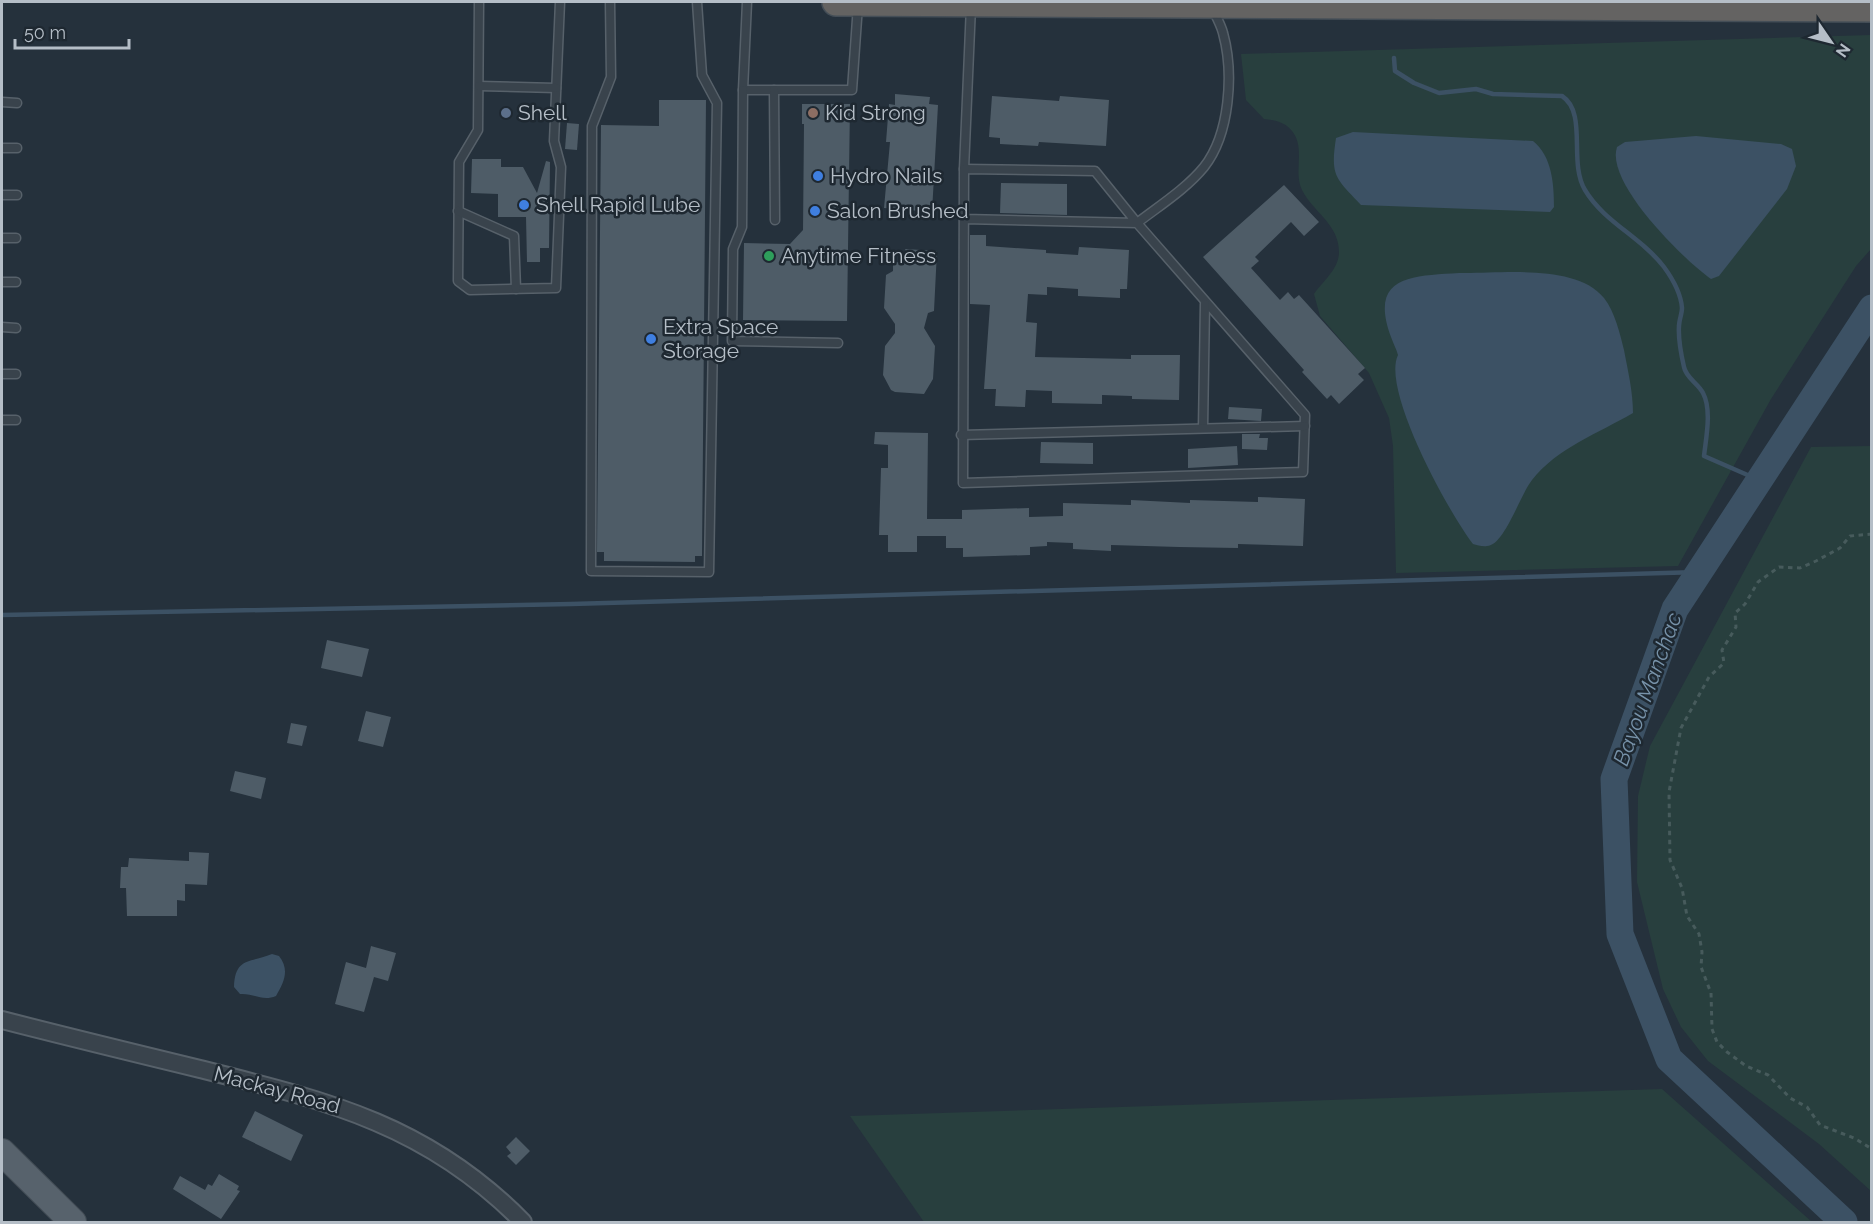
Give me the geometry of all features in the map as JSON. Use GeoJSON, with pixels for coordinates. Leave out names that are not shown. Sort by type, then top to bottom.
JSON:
{"type":"FeatureCollection","features":[{"type":"Feature","properties":{"kind":"highway"},"geometry":{"type":"LineString","coordinates":[[836,2],[1765,4],[1872,8]]}},
{"type":"Feature","properties":{"kind":"main road"},"geometry":{"type":"LineString","coordinates":[[2,1152],[73,1222]]}},
{"type":"Feature","properties":{"kind":"street","name":"Mackay Road"},"geometry":{"type":"LineString","coordinates":[[2,1020],[264,1085],[357,1112],[386,1124],[460,1166],[497,1196],[523,1222]]}},
{"type":"Feature","properties":{"kind":"lane"},"geometry":{"type":"LineString","coordinates":[[479,2],[478,130],[459,162],[458,281],[470,290],[556,288],[561,167],[554,141],[560,2]]}},
{"type":"Feature","properties":{"kind":"lane"},"geometry":{"type":"LineString","coordinates":[[610,2],[611,77],[592,126],[591,571],[709,572],[717,103],[702,75],[697,2]]}},
{"type":"Feature","properties":{"kind":"lane"},"geometry":{"type":"LineString","coordinates":[[747,2],[743,90],[742,227],[733,249],[732,341],[838,343]]}},
{"type":"Feature","properties":{"kind":"lane"},"geometry":{"type":"LineString","coordinates":[[743,90],[852,90],[858,2]]}},
{"type":"Feature","properties":{"kind":"lane"},"geometry":{"type":"LineString","coordinates":[[964,169],[1095,171],[1205,303],[1305,415],[1303,472],[963,483],[961,435],[964,169],[971,3]]}},
{"type":"Feature","properties":{"kind":"lane"},"geometry":{"type":"LineString","coordinates":[[964,219],[1137,223],[1175,194],[1205,166],[1222,132],[1228,58],[1223,32],[1212,3]]}},
{"type":"Feature","properties":{"kind":"lane"},"geometry":{"type":"LineString","coordinates":[[479,86],[556,88]]}},
{"type":"Feature","properties":{"kind":"lane"},"geometry":{"type":"LineString","coordinates":[[774,90],[775,220]]}},
{"type":"Feature","properties":{"kind":"lane"},"geometry":{"type":"LineString","coordinates":[[2,102],[17,103]]}},
{"type":"Feature","properties":{"kind":"lane"},"geometry":{"type":"LineString","coordinates":[[2,148],[17,148]]}},
{"type":"Feature","properties":{"kind":"lane"},"geometry":{"type":"LineString","coordinates":[[2,195],[17,195]]}},
{"type":"Feature","properties":{"kind":"lane"},"geometry":{"type":"LineString","coordinates":[[458,211],[514,236],[516,289]]}},
{"type":"Feature","properties":{"kind":"lane"},"geometry":{"type":"LineString","coordinates":[[2,237],[16,238]]}},
{"type":"Feature","properties":{"kind":"lane"},"geometry":{"type":"LineString","coordinates":[[2,282],[16,282]]}},
{"type":"Feature","properties":{"kind":"lane"},"geometry":{"type":"LineString","coordinates":[[1203,428],[1205,303]]}},
{"type":"Feature","properties":{"kind":"lane"},"geometry":{"type":"LineString","coordinates":[[2,327],[16,328]]}},
{"type":"Feature","properties":{"kind":"lane"},"geometry":{"type":"LineString","coordinates":[[2,374],[16,374]]}},
{"type":"Feature","properties":{"kind":"lane"},"geometry":{"type":"LineString","coordinates":[[2,420],[16,420]]}},
{"type":"Feature","properties":{"kind":"lane"},"geometry":{"type":"LineString","coordinates":[[961,435],[1305,426]]}},
{"type":"Feature","properties":{"kind":"path"},"geometry":{"type":"LineString","coordinates":[[1872,534],[1850,536],[1840,548],[1816,561],[1800,568],[1779,567],[1753,585],[1745,604],[1735,613],[1736,627],[1722,650],[1724,663],[1709,677],[1681,728],[1669,792],[1670,860],[1682,888],[1687,916],[1699,934],[1702,952],[1700,963],[1711,993],[1711,1025],[1717,1042],[1746,1066],[1768,1075],[1790,1098],[1807,1107],[1820,1125],[1854,1138],[1872,1149]]}},
{"type":"Feature","properties":{"kind":"green space"},"geometry":{"type":"Polygon","coordinates":[[[1871,35],[1871,249],[1856,266],[1771,399],[1678,566],[1396,573],[1393,446],[1389,418],[1369,373],[1320,316],[1314,294],[1336,264],[1339,252],[1338,242],[1330,226],[1302,190],[1298,145],[1292,131],[1280,122],[1264,119],[1246,100],[1241,54],[1871,35]]]}},
{"type":"Feature","properties":{"kind":"green space"},"geometry":{"type":"Polygon","coordinates":[[[1872,446],[1871,1191],[1819,1144],[1708,1061],[1681,1027],[1663,989],[1637,882],[1638,796],[1650,746],[1811,447],[1872,446]]]}},
{"type":"Feature","properties":{"kind":"green space"},"geometry":{"type":"Polygon","coordinates":[[[1662,1089],[1812,1222],[924,1222],[850,1116],[1662,1089]]]}},
{"type":"Feature","properties":{"kind":"water"},"geometry":{"type":"Polygon","coordinates":[[[1353,132],[1533,141],[1544,154],[1551,171],[1554,207],[1550,212],[1361,205],[1337,176],[1334,161],[1336,138],[1353,132]]]}},
{"type":"Feature","properties":{"kind":"water"},"geometry":{"type":"Polygon","coordinates":[[[1696,136],[1781,144],[1792,149],[1796,166],[1787,189],[1719,276],[1711,279],[1683,255],[1649,219],[1634,200],[1616,162],[1617,147],[1625,142],[1696,136]]]}},
{"type":"Feature","properties":{"kind":"water"},"geometry":{"type":"Polygon","coordinates":[[[1516,272],[1557,275],[1575,279],[1591,287],[1604,298],[1614,316],[1624,350],[1632,397],[1633,413],[1566,450],[1542,469],[1527,487],[1500,538],[1493,544],[1485,546],[1473,544],[1462,528],[1420,451],[1399,395],[1395,372],[1398,355],[1385,317],[1385,301],[1390,290],[1399,283],[1411,278],[1459,273],[1516,272]]]}},
{"type":"Feature","properties":{"kind":"water"},"geometry":{"type":"Polygon","coordinates":[[[272,954],[279,956],[285,971],[276,996],[262,998],[240,994],[234,987],[237,970],[251,960],[272,954]]]}},
{"type":"Feature","properties":{"kind":"building"},"geometry":{"type":"Polygon","coordinates":[[[895,94],[930,97],[929,104],[938,105],[932,212],[884,208],[890,142],[886,142],[889,104],[895,105],[895,94]]]}},
{"type":"Feature","properties":{"kind":"building"},"geometry":{"type":"Polygon","coordinates":[[[992,96],[1059,101],[1060,96],[1109,100],[1106,146],[1039,142],[1038,146],[1000,144],[1000,138],[989,137],[992,96]]]}},
{"type":"Feature","properties":{"kind":"building","name":"Extra Space Storage"},"geometry":{"type":"Polygon","coordinates":[[[659,100],[706,100],[702,556],[695,556],[695,562],[604,561],[604,552],[597,552],[601,125],[659,126],[659,100]]]}},
{"type":"Feature","properties":{"kind":"building"},"geometry":{"type":"Polygon","coordinates":[[[802,104],[850,104],[847,321],[743,320],[744,243],[790,244],[803,230],[804,124],[802,124],[802,104]]]}},
{"type":"Feature","properties":{"kind":"building"},"geometry":{"type":"Polygon","coordinates":[[[567,123],[579,124],[577,150],[565,149],[567,123]]]}},
{"type":"Feature","properties":{"kind":"building","name":"Shell Rapid Lube"},"geometry":{"type":"Polygon","coordinates":[[[472,159],[501,159],[501,167],[523,167],[537,193],[546,161],[550,162],[549,248],[540,248],[540,262],[527,262],[526,217],[498,217],[498,194],[471,193],[472,159]]]}},
{"type":"Feature","properties":{"kind":"building"},"geometry":{"type":"Polygon","coordinates":[[[1001,183],[1067,184],[1067,215],[1000,213],[1001,183]]]}},
{"type":"Feature","properties":{"kind":"building"},"geometry":{"type":"Polygon","coordinates":[[[1284,185],[1319,222],[1304,236],[1291,222],[1255,257],[1259,261],[1251,268],[1280,300],[1288,292],[1294,299],[1299,295],[1365,368],[1358,374],[1364,380],[1339,404],[1331,395],[1327,399],[1302,372],[1304,370],[1203,257],[1284,185]]]}},
{"type":"Feature","properties":{"kind":"building"},"geometry":{"type":"Polygon","coordinates":[[[970,235],[986,235],[986,246],[1046,250],[1046,253],[1078,255],[1079,247],[1129,250],[1127,289],[1120,289],[1120,298],[1078,296],[1078,289],[1047,287],[1047,295],[1028,294],[1026,322],[1037,323],[1035,357],[1131,359],[1131,355],[1180,355],[1179,400],[1132,399],[1132,396],[1102,395],[1102,404],[1052,403],[1052,391],[1026,390],[1025,407],[995,406],[996,389],[984,389],[990,305],[970,304],[970,235]]]}},
{"type":"Feature","properties":{"kind":"building"},"geometry":{"type":"Polygon","coordinates":[[[905,249],[937,251],[934,311],[928,313],[924,328],[935,346],[933,379],[924,394],[895,392],[891,390],[883,375],[885,346],[895,333],[895,324],[884,308],[886,275],[893,271],[893,262],[912,263],[905,249]]]}},
{"type":"Feature","properties":{"kind":"building"},"geometry":{"type":"Polygon","coordinates":[[[1229,407],[1262,409],[1261,421],[1228,419],[1229,407]]]}},
{"type":"Feature","properties":{"kind":"building"},"geometry":{"type":"Polygon","coordinates":[[[875,432],[928,433],[927,519],[962,519],[962,510],[1029,508],[1029,517],[1063,516],[1063,503],[1131,505],[1131,500],[1190,503],[1190,500],[1258,502],[1258,497],[1305,499],[1303,546],[1238,544],[1238,548],[1111,545],[1111,551],[1073,549],[1073,543],[1047,542],[1047,546],[1030,547],[1030,555],[963,557],[963,548],[946,548],[946,536],[917,536],[917,552],[888,552],[888,535],[879,535],[881,468],[888,468],[888,445],[874,444],[875,432]]]}},
{"type":"Feature","properties":{"kind":"building"},"geometry":{"type":"Polygon","coordinates":[[[1242,434],[1260,434],[1259,438],[1268,438],[1267,450],[1242,449],[1242,434]]]}},
{"type":"Feature","properties":{"kind":"building"},"geometry":{"type":"Polygon","coordinates":[[[1041,442],[1093,443],[1093,464],[1040,463],[1041,442]]]}},
{"type":"Feature","properties":{"kind":"building"},"geometry":{"type":"Polygon","coordinates":[[[1237,446],[1238,465],[1188,468],[1188,449],[1237,446]]]}},
{"type":"Feature","properties":{"kind":"building"},"geometry":{"type":"Polygon","coordinates":[[[327,640],[369,649],[362,677],[321,668],[327,640]]]}},
{"type":"Feature","properties":{"kind":"building"},"geometry":{"type":"Polygon","coordinates":[[[366,711],[391,717],[383,747],[358,741],[366,711]]]}},
{"type":"Feature","properties":{"kind":"building"},"geometry":{"type":"Polygon","coordinates":[[[291,723],[307,726],[302,746],[287,743],[291,723]]]}},
{"type":"Feature","properties":{"kind":"building"},"geometry":{"type":"Polygon","coordinates":[[[235,771],[266,778],[261,799],[230,791],[235,771]]]}},
{"type":"Feature","properties":{"kind":"building"},"geometry":{"type":"Polygon","coordinates":[[[189,852],[209,853],[207,885],[185,884],[185,901],[177,900],[177,916],[127,916],[126,888],[120,888],[121,867],[128,867],[129,858],[189,861],[189,852]]]}},
{"type":"Feature","properties":{"kind":"building"},"geometry":{"type":"Polygon","coordinates":[[[371,946],[396,953],[388,981],[374,977],[364,1012],[335,1004],[346,962],[366,968],[371,946]]]}},
{"type":"Feature","properties":{"kind":"building"},"geometry":{"type":"Polygon","coordinates":[[[255,1111],[303,1135],[291,1161],[242,1137],[255,1111]]]}},
{"type":"Feature","properties":{"kind":"building"},"geometry":{"type":"Polygon","coordinates":[[[516,1137],[530,1151],[516,1165],[507,1156],[511,1153],[506,1147],[516,1137]]]}},
{"type":"Feature","properties":{"kind":"building"},"geometry":{"type":"Polygon","coordinates":[[[219,1174],[239,1186],[237,1190],[240,1191],[221,1219],[173,1189],[180,1176],[205,1190],[208,1184],[212,1186],[219,1174]]]}},
{"type":"Feature","properties":{"kind":"waterway"},"geometry":{"type":"LineString","coordinates":[[1394,58],[1395,71],[1414,83],[1439,93],[1476,89],[1493,94],[1562,96],[1570,104],[1576,126],[1580,179],[1585,190],[1612,221],[1655,256],[1667,271],[1678,292],[1682,308],[1679,336],[1684,367],[1706,400],[1708,424],[1704,456],[1759,480]]}},
{"type":"Feature","properties":{"kind":"waterway","name":"Bayou Manchac"},"geometry":{"type":"LineString","coordinates":[[1844,1222],[1669,1059],[1620,934],[1614,779],[1675,609],[1872,308]]}},
{"type":"Feature","properties":{"kind":"waterway"},"geometry":{"type":"LineString","coordinates":[[2,615],[571,604],[1700,572]]}},
{"type":"Feature","properties":{"kind":"place","name":"Shell"},"geometry":{"type":"Point","coordinates":[506,113]}},
{"type":"Feature","properties":{"kind":"place","name":"Kid Strong"},"geometry":{"type":"Point","coordinates":[813,113]}},
{"type":"Feature","properties":{"kind":"place","name":"Hydro Nails"},"geometry":{"type":"Point","coordinates":[818,176]}},
{"type":"Feature","properties":{"kind":"place","name":"Shell Rapid Lube"},"geometry":{"type":"Point","coordinates":[524,205]}},
{"type":"Feature","properties":{"kind":"place","name":"Salon Brushed"},"geometry":{"type":"Point","coordinates":[815,211]}},
{"type":"Feature","properties":{"kind":"place","name":"Anytime Fitness"},"geometry":{"type":"Point","coordinates":[769,256]}},
{"type":"Feature","properties":{"kind":"place","name":"Extra Space Storage"},"geometry":{"type":"Point","coordinates":[651,339]}}]}
